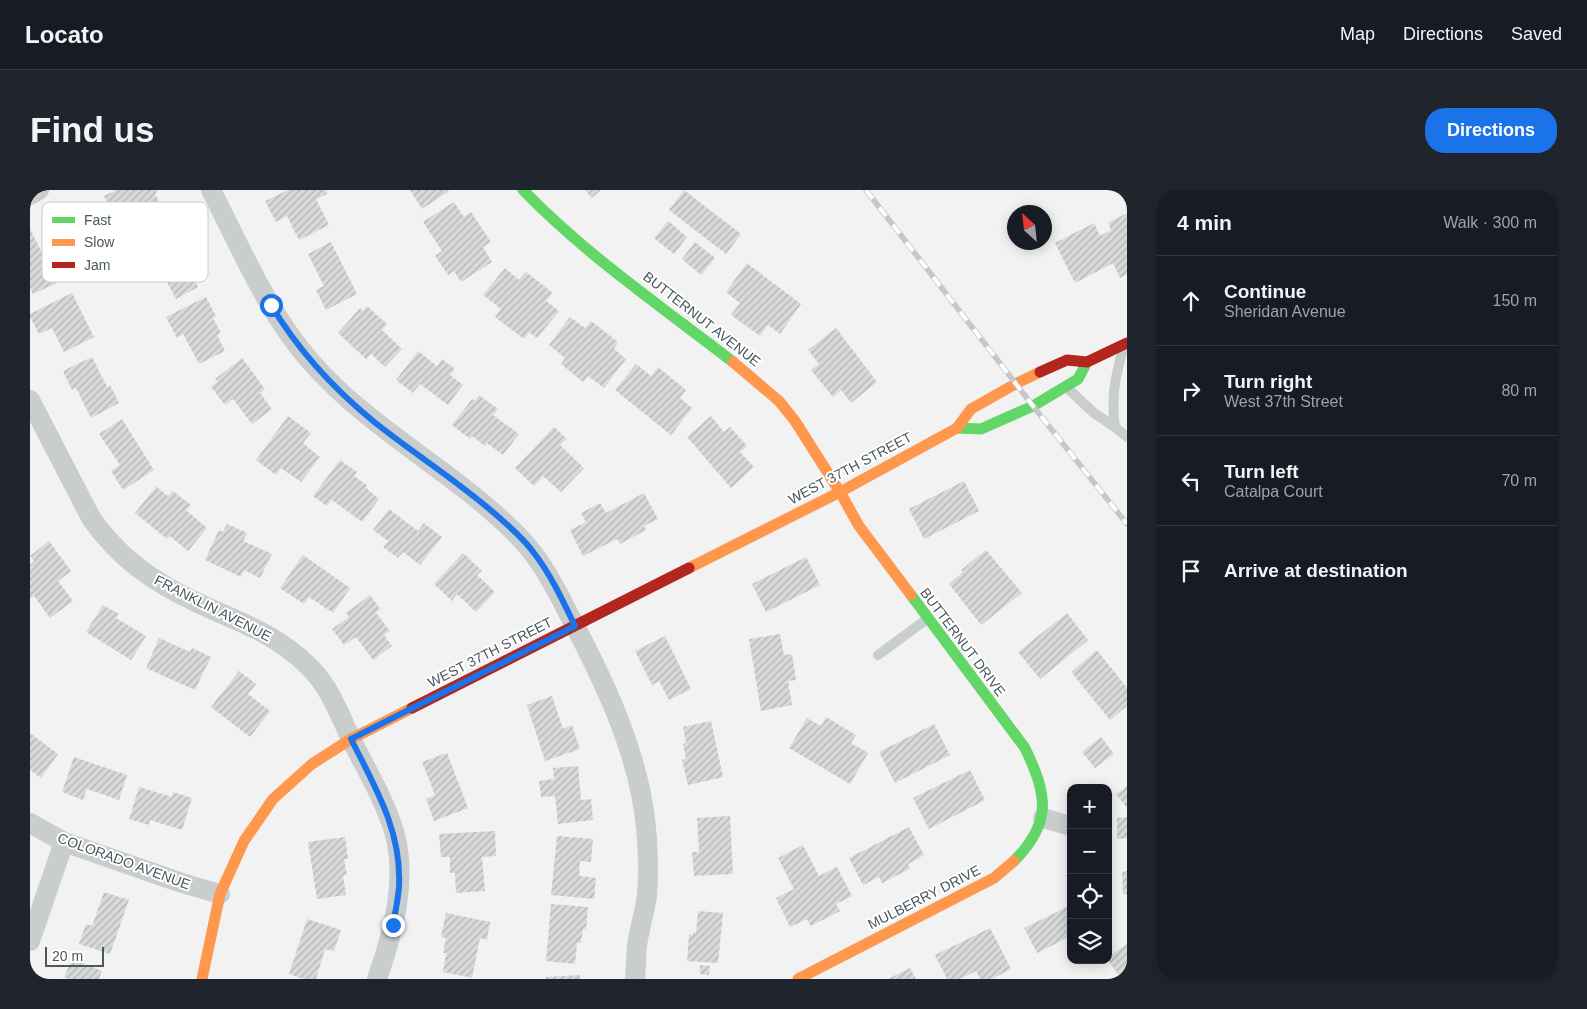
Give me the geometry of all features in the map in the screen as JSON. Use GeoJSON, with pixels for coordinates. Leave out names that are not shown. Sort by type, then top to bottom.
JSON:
{"type":"FeatureCollection","features":[{"type":"Feature","properties":{"kind":"street"},"geometry":{"type":"LineString","coordinates":[[30,195],[39,190]]}},
{"type":"Feature","properties":{"kind":"street"},"geometry":{"type":"LineString","coordinates":[[211,190],[271,305],[286,330],[310,362],[373,420],[474,496],[509,526],[534,553],[554,583],[597,669],[625,736],[639,789],[646,825],[649,867],[647,897],[637,946],[635,979]]}},
{"type":"Feature","properties":{"kind":"street","name":"BUTTERNUT AVENUE"},"geometry":{"type":"LineString","coordinates":[[523,190],[552,220],[751,376],[779,401],[840,492]]}},
{"type":"Feature","properties":{"kind":"street","name":"WEST 37TH STREET"},"geometry":{"type":"LineString","coordinates":[[202,979],[220,894],[244,841],[273,799],[312,764],[351,739],[840,492],[957,428],[971,409],[1017,383],[1067,360],[1087,362],[1125,344]]}},
{"type":"Feature","properties":{"kind":"street","name":"WEST 37TH STREET"},"geometry":{"type":"LineString","coordinates":[[957,428],[981,429],[1033,406],[1078,379],[1087,362]]}},
{"type":"Feature","properties":{"kind":"street","name":"FRANKLIN AVENUE"},"geometry":{"type":"LineString","coordinates":[[30,400],[91,518],[102,534],[127,560],[157,581],[194,602],[261,632],[286,648],[307,665],[326,687],[384,806],[394,833],[399,862],[399,888],[393,925],[377,979]]}},
{"type":"Feature","properties":{"kind":"street","name":"BUTTERNUT DRIVE"},"geometry":{"type":"LineString","coordinates":[[840,492],[859,526],[1025,748],[1033,762],[1038,777],[1043,801],[1043,818]]}},
{"type":"Feature","properties":{"kind":"street"},"geometry":{"type":"LineString","coordinates":[[1043,818],[1067,826]]}},
{"type":"Feature","properties":{"kind":"street","name":"MULBERRY DRIVE"},"geometry":{"type":"LineString","coordinates":[[798,979],[994,878],[1026,850],[1043,818]]}},
{"type":"Feature","properties":{"kind":"street","name":"COLORADO AVENUE"},"geometry":{"type":"LineString","coordinates":[[30,824],[64,842],[182,883],[220,894]]}},
{"type":"Feature","properties":{"kind":"street"},"geometry":{"type":"LineString","coordinates":[[30,941],[64,842]]}},
{"type":"Feature","properties":{"kind":"lane"},"geometry":{"type":"LineString","coordinates":[[1115,427],[1112,407],[1115,382],[1125,344]]}},
{"type":"Feature","properties":{"kind":"lane"},"geometry":{"type":"LineString","coordinates":[[1065,387],[1127,437]]}},
{"type":"Feature","properties":{"kind":"lane"},"geometry":{"type":"LineString","coordinates":[[878,656],[927,619]]}},
{"type":"Feature","properties":{"kind":"building"},"geometry":{"type":"Polygon","coordinates":[[[116,190],[156,190],[155,194],[159,202],[107,202],[104,196],[116,190]]]}},
{"type":"Feature","properties":{"kind":"building"},"geometry":{"type":"Polygon","coordinates":[[[288,190],[326,190],[327,194],[316,199],[329,225],[299,240],[287,216],[276,222],[265,201],[288,190]]]}},
{"type":"Feature","properties":{"kind":"building"},"geometry":{"type":"Polygon","coordinates":[[[410,190],[448,190],[449,191],[422,209],[410,190]]]}},
{"type":"Feature","properties":{"kind":"building"},"geometry":{"type":"Polygon","coordinates":[[[585,190],[601,190],[592,198],[585,190]]]}},
{"type":"Feature","properties":{"kind":"building"},"geometry":{"type":"Polygon","coordinates":[[[684,190],[741,234],[726,254],[669,210],[684,190]]]}},
{"type":"Feature","properties":{"kind":"building"},"geometry":{"type":"Polygon","coordinates":[[[454,202],[464,217],[471,212],[491,242],[483,247],[492,262],[461,282],[454,271],[448,275],[435,256],[442,251],[423,222],[454,202]]]}},
{"type":"Feature","properties":{"kind":"building"},"geometry":{"type":"Polygon","coordinates":[[[1127,213],[1127,274],[1120,278],[1113,263],[1075,283],[1055,243],[1094,223],[1100,236],[1111,230],[1108,223],[1127,213]]]}},
{"type":"Feature","properties":{"kind":"building"},"geometry":{"type":"Polygon","coordinates":[[[668,221],[687,237],[674,254],[654,238],[668,221]]]}},
{"type":"Feature","properties":{"kind":"building"},"geometry":{"type":"Polygon","coordinates":[[[30,229],[42,253],[42,282],[57,283],[33,294],[30,288],[30,229]]]}},
{"type":"Feature","properties":{"kind":"building"},"geometry":{"type":"Polygon","coordinates":[[[331,242],[357,294],[326,310],[316,290],[324,286],[308,254],[331,242]]]}},
{"type":"Feature","properties":{"kind":"building"},"geometry":{"type":"Polygon","coordinates":[[[695,242],[715,258],[701,275],[682,259],[695,242]]]}},
{"type":"Feature","properties":{"kind":"building"},"geometry":{"type":"Polygon","coordinates":[[[747,263],[801,304],[780,334],[768,325],[760,336],[731,315],[740,303],[726,292],[747,263]]]}},
{"type":"Feature","properties":{"kind":"building"},"geometry":{"type":"Polygon","coordinates":[[[505,268],[519,280],[526,272],[553,293],[546,301],[559,311],[537,338],[529,332],[524,339],[495,317],[501,309],[483,295],[505,268]]]}},
{"type":"Feature","properties":{"kind":"building"},"geometry":{"type":"Polygon","coordinates":[[[167,282],[196,282],[198,287],[176,299],[167,282]]]}},
{"type":"Feature","properties":{"kind":"building"},"geometry":{"type":"Polygon","coordinates":[[[72,293],[94,337],[64,352],[52,328],[39,334],[30,314],[72,293]]]}},
{"type":"Feature","properties":{"kind":"building"},"geometry":{"type":"Polygon","coordinates":[[[206,297],[216,316],[213,318],[221,333],[217,335],[225,351],[199,364],[183,334],[177,338],[166,317],[206,297]]]}},
{"type":"Feature","properties":{"kind":"building"},"geometry":{"type":"Polygon","coordinates":[[[367,306],[387,324],[382,330],[402,349],[385,367],[371,354],[366,359],[338,333],[360,308],[362,311],[367,306]]]}},
{"type":"Feature","properties":{"kind":"building"},"geometry":{"type":"Polygon","coordinates":[[[570,317],[585,328],[591,321],[618,342],[614,349],[626,359],[604,388],[588,376],[583,382],[561,364],[565,358],[549,345],[570,317]]]}},
{"type":"Feature","properties":{"kind":"building"},"geometry":{"type":"Polygon","coordinates":[[[836,328],[877,382],[851,403],[841,390],[833,397],[811,370],[819,364],[808,350],[836,328]]]}},
{"type":"Feature","properties":{"kind":"building"},"geometry":{"type":"Polygon","coordinates":[[[418,351],[437,366],[442,359],[455,369],[450,375],[463,385],[448,405],[420,384],[413,393],[396,380],[418,351]]]}},
{"type":"Feature","properties":{"kind":"building"},"geometry":{"type":"Polygon","coordinates":[[[92,357],[107,387],[110,385],[119,403],[91,418],[76,388],[72,390],[63,371],[92,357]]]}},
{"type":"Feature","properties":{"kind":"building"},"geometry":{"type":"Polygon","coordinates":[[[242,358],[265,389],[260,393],[272,409],[252,424],[233,399],[225,405],[211,387],[218,381],[215,379],[242,358]]]}},
{"type":"Feature","properties":{"kind":"building"},"geometry":{"type":"Polygon","coordinates":[[[636,364],[651,376],[658,367],[686,390],[680,398],[692,408],[671,435],[615,390],[636,364]]]}},
{"type":"Feature","properties":{"kind":"building"},"geometry":{"type":"Polygon","coordinates":[[[479,395],[498,409],[493,415],[519,434],[503,455],[487,443],[485,446],[472,436],[470,439],[452,425],[472,399],[475,401],[479,395]]]}},
{"type":"Feature","properties":{"kind":"building"},"geometry":{"type":"Polygon","coordinates":[[[288,416],[311,433],[303,443],[320,457],[301,482],[281,468],[276,475],[256,460],[288,416]]]}},
{"type":"Feature","properties":{"kind":"building"},"geometry":{"type":"Polygon","coordinates":[[[711,416],[724,432],[730,427],[747,446],[740,452],[754,467],[731,488],[687,437],[711,416]]]}},
{"type":"Feature","properties":{"kind":"building"},"geometry":{"type":"Polygon","coordinates":[[[122,419],[154,470],[123,490],[111,471],[120,465],[99,434],[122,419]]]}},
{"type":"Feature","properties":{"kind":"building"},"geometry":{"type":"Polygon","coordinates":[[[554,427],[567,439],[560,445],[584,468],[561,492],[543,476],[534,486],[515,468],[554,427]]]}},
{"type":"Feature","properties":{"kind":"building"},"geometry":{"type":"Polygon","coordinates":[[[340,460],[357,472],[354,476],[367,485],[366,488],[379,499],[362,522],[332,500],[327,506],[313,496],[340,460]]]}},
{"type":"Feature","properties":{"kind":"building"},"geometry":{"type":"Polygon","coordinates":[[[964,481],[979,511],[924,539],[909,509],[964,481]]]}},
{"type":"Feature","properties":{"kind":"building"},"geometry":{"type":"Polygon","coordinates":[[[154,485],[168,496],[173,491],[191,505],[186,510],[207,528],[188,551],[170,536],[167,539],[135,513],[155,488],[154,485]]]}},
{"type":"Feature","properties":{"kind":"building"},"geometry":{"type":"Polygon","coordinates":[[[644,493],[658,519],[644,526],[646,530],[620,544],[617,539],[583,556],[570,530],[586,522],[581,513],[600,503],[606,513],[644,493]]]}},
{"type":"Feature","properties":{"kind":"building"},"geometry":{"type":"Polygon","coordinates":[[[389,509],[418,531],[424,523],[442,537],[420,565],[403,552],[398,558],[383,547],[388,541],[373,530],[389,509]]]}},
{"type":"Feature","properties":{"kind":"building"},"geometry":{"type":"Polygon","coordinates":[[[227,524],[247,533],[243,541],[272,554],[260,578],[244,570],[241,577],[205,560],[219,530],[223,532],[227,524]]]}},
{"type":"Feature","properties":{"kind":"building"},"geometry":{"type":"Polygon","coordinates":[[[49,541],[71,571],[58,581],[73,601],[50,618],[34,596],[30,599],[30,565],[34,561],[30,556],[49,541]]]}},
{"type":"Feature","properties":{"kind":"building"},"geometry":{"type":"Polygon","coordinates":[[[986,550],[1022,593],[981,625],[949,584],[963,572],[961,570],[986,550]]]}},
{"type":"Feature","properties":{"kind":"building"},"geometry":{"type":"Polygon","coordinates":[[[463,553],[482,571],[477,575],[495,592],[476,612],[457,594],[452,601],[434,584],[463,553]]]}},
{"type":"Feature","properties":{"kind":"building"},"geometry":{"type":"Polygon","coordinates":[[[303,555],[350,588],[333,613],[309,597],[304,604],[280,588],[303,555]]]}},
{"type":"Feature","properties":{"kind":"building"},"geometry":{"type":"Polygon","coordinates":[[[806,557],[820,585],[766,612],[752,584],[806,557]]]}},
{"type":"Feature","properties":{"kind":"building"},"geometry":{"type":"Polygon","coordinates":[[[370,595],[380,609],[376,613],[390,631],[384,635],[392,646],[373,660],[356,637],[344,645],[332,629],[349,617],[346,613],[370,595]]]}},
{"type":"Feature","properties":{"kind":"building"},"geometry":{"type":"Polygon","coordinates":[[[103,605],[119,614],[116,618],[146,636],[131,660],[86,632],[103,605]]]}},
{"type":"Feature","properties":{"kind":"building"},"geometry":{"type":"Polygon","coordinates":[[[1067,613],[1088,640],[1040,679],[1018,652],[1067,613]]]}},
{"type":"Feature","properties":{"kind":"building"},"geometry":{"type":"Polygon","coordinates":[[[780,634],[784,655],[792,654],[796,680],[788,681],[792,705],[761,711],[749,639],[780,634]]]}},
{"type":"Feature","properties":{"kind":"building"},"geometry":{"type":"Polygon","coordinates":[[[665,636],[691,689],[669,700],[659,681],[652,685],[635,651],[665,636]]]}},
{"type":"Feature","properties":{"kind":"building"},"geometry":{"type":"Polygon","coordinates":[[[159,638],[190,652],[192,648],[211,657],[195,690],[146,668],[159,638]]]}},
{"type":"Feature","properties":{"kind":"building"},"geometry":{"type":"Polygon","coordinates":[[[1097,650],[1127,688],[1127,706],[1110,720],[1071,672],[1097,650]]]}},
{"type":"Feature","properties":{"kind":"building"},"geometry":{"type":"Polygon","coordinates":[[[239,671],[256,684],[248,694],[270,711],[250,737],[211,707],[239,671]]]}},
{"type":"Feature","properties":{"kind":"building"},"geometry":{"type":"Polygon","coordinates":[[[552,696],[563,729],[572,725],[580,749],[545,761],[527,705],[552,696]]]}},
{"type":"Feature","properties":{"kind":"building"},"geometry":{"type":"Polygon","coordinates":[[[826,717],[856,735],[851,743],[868,753],[850,784],[789,748],[807,718],[821,726],[826,717]]]}},
{"type":"Feature","properties":{"kind":"building"},"geometry":{"type":"Polygon","coordinates":[[[711,721],[723,777],[688,785],[682,760],[686,759],[683,744],[686,743],[683,727],[711,721]]]}},
{"type":"Feature","properties":{"kind":"building"},"geometry":{"type":"Polygon","coordinates":[[[934,724],[950,755],[895,783],[879,752],[934,724]]]}},
{"type":"Feature","properties":{"kind":"building"},"geometry":{"type":"Polygon","coordinates":[[[30,733],[58,754],[41,778],[30,770],[30,733]]]}},
{"type":"Feature","properties":{"kind":"building"},"geometry":{"type":"Polygon","coordinates":[[[1101,737],[1114,754],[1095,768],[1082,752],[1101,737]]]}},
{"type":"Feature","properties":{"kind":"building"},"geometry":{"type":"Polygon","coordinates":[[[447,753],[468,808],[434,821],[426,799],[435,795],[422,762],[447,753]]]}},
{"type":"Feature","properties":{"kind":"building"},"geometry":{"type":"Polygon","coordinates":[[[74,757],[127,775],[119,800],[87,789],[83,800],[62,792],[74,757]]]}},
{"type":"Feature","properties":{"kind":"building"},"geometry":{"type":"Polygon","coordinates":[[[578,766],[581,800],[591,799],[593,820],[558,824],[555,796],[541,797],[539,781],[554,779],[553,768],[578,766]]]}},
{"type":"Feature","properties":{"kind":"building"},"geometry":{"type":"Polygon","coordinates":[[[970,770],[985,800],[929,829],[913,798],[970,770]]]}},
{"type":"Feature","properties":{"kind":"building"},"geometry":{"type":"Polygon","coordinates":[[[1127,786],[1127,808],[1116,794],[1127,786]]]}},
{"type":"Feature","properties":{"kind":"building"},"geometry":{"type":"Polygon","coordinates":[[[139,787],[172,797],[173,792],[192,798],[182,830],[150,820],[149,825],[129,819],[139,787]]]}},
{"type":"Feature","properties":{"kind":"building"},"geometry":{"type":"Polygon","coordinates":[[[730,816],[733,874],[694,876],[692,852],[699,852],[697,818],[730,816]]]}},
{"type":"Feature","properties":{"kind":"building"},"geometry":{"type":"Polygon","coordinates":[[[1127,817],[1127,838],[1117,839],[1117,818],[1127,817]]]}},
{"type":"Feature","properties":{"kind":"building"},"geometry":{"type":"Polygon","coordinates":[[[909,827],[924,855],[908,864],[910,869],[882,883],[879,877],[863,885],[849,858],[909,827]]]}},
{"type":"Feature","properties":{"kind":"building"},"geometry":{"type":"Polygon","coordinates":[[[495,831],[496,856],[482,857],[485,891],[456,893],[455,873],[450,873],[450,857],[441,857],[439,834],[495,831]]]}},
{"type":"Feature","properties":{"kind":"building"},"geometry":{"type":"Polygon","coordinates":[[[557,836],[593,839],[591,862],[580,861],[579,876],[596,878],[594,899],[551,895],[557,836]]]}},
{"type":"Feature","properties":{"kind":"building"},"geometry":{"type":"Polygon","coordinates":[[[345,837],[348,859],[344,859],[347,875],[343,875],[346,895],[317,899],[308,842],[345,837]]]}},
{"type":"Feature","properties":{"kind":"building"},"geometry":{"type":"Polygon","coordinates":[[[803,845],[819,876],[837,867],[852,896],[836,904],[840,911],[811,926],[807,919],[790,927],[776,898],[794,889],[778,858],[803,845]]]}},
{"type":"Feature","properties":{"kind":"building"},"geometry":{"type":"Polygon","coordinates":[[[1127,871],[1127,894],[1123,894],[1122,872],[1127,871]]]}},
{"type":"Feature","properties":{"kind":"building"},"geometry":{"type":"Polygon","coordinates":[[[104,892],[129,900],[110,954],[79,944],[86,924],[92,926],[104,892]]]}},
{"type":"Feature","properties":{"kind":"building"},"geometry":{"type":"Polygon","coordinates":[[[551,904],[588,907],[586,929],[583,929],[581,943],[577,943],[575,964],[546,961],[551,904]]]}},
{"type":"Feature","properties":{"kind":"building"},"geometry":{"type":"Polygon","coordinates":[[[1067,907],[1067,938],[1037,953],[1024,928],[1067,907]]]}},
{"type":"Feature","properties":{"kind":"building"},"geometry":{"type":"Polygon","coordinates":[[[698,911],[723,913],[718,963],[687,961],[689,934],[693,935],[693,932],[696,933],[698,911]]]}},
{"type":"Feature","properties":{"kind":"building"},"geometry":{"type":"Polygon","coordinates":[[[446,913],[490,922],[487,940],[480,938],[472,978],[443,972],[446,953],[443,953],[446,938],[441,937],[446,913]]]}},
{"type":"Feature","properties":{"kind":"building"},"geometry":{"type":"Polygon","coordinates":[[[307,919],[341,930],[334,951],[325,949],[316,979],[303,979],[289,974],[307,919]]]}},
{"type":"Feature","properties":{"kind":"building"},"geometry":{"type":"Polygon","coordinates":[[[990,928],[1011,969],[992,979],[980,979],[976,971],[960,979],[947,979],[935,955],[990,928]]]}},
{"type":"Feature","properties":{"kind":"building"},"geometry":{"type":"Polygon","coordinates":[[[1127,944],[1127,979],[1121,979],[1111,964],[1112,954],[1127,944]]]}},
{"type":"Feature","properties":{"kind":"building"},"geometry":{"type":"Polygon","coordinates":[[[72,959],[102,971],[99,979],[69,979],[64,977],[72,959]]]}},
{"type":"Feature","properties":{"kind":"building"},"geometry":{"type":"Polygon","coordinates":[[[700,965],[710,966],[709,975],[700,974],[700,965]]]}},
{"type":"Feature","properties":{"kind":"building"},"geometry":{"type":"Polygon","coordinates":[[[910,968],[916,979],[888,979],[910,968]]]}},
{"type":"Feature","properties":{"kind":"building"},"geometry":{"type":"Polygon","coordinates":[[[580,975],[580,979],[546,979],[546,977],[580,975]]]}},
{"type":"Feature","properties":{"kind":"railway"},"geometry":{"type":"LineString","coordinates":[[866,190],[1127,524]]}},
{"type":"Feature","properties":{"kind":"traffic: fast"},"geometry":{"type":"LineString","coordinates":[[523,190],[572,237],[733,362]]}},
{"type":"Feature","properties":{"kind":"traffic: fast"},"geometry":{"type":"LineString","coordinates":[[957,428],[981,429],[1033,406],[1078,379],[1087,362]]}},
{"type":"Feature","properties":{"kind":"traffic: fast"},"geometry":{"type":"LineString","coordinates":[[911,595],[1025,748],[1032,764],[1041,794],[1040,820],[1027,847],[1014,861]]}},
{"type":"Feature","properties":{"kind":"traffic: slow"},"geometry":{"type":"LineString","coordinates":[[733,362],[779,401],[795,421],[859,526],[911,595]]}},
{"type":"Feature","properties":{"kind":"traffic: slow"},"geometry":{"type":"LineString","coordinates":[[689,568],[840,492],[957,428],[971,409],[1040,372]]}},
{"type":"Feature","properties":{"kind":"traffic: slow"},"geometry":{"type":"LineString","coordinates":[[202,979],[220,894],[244,841],[273,799],[312,764],[351,739],[412,708]]}},
{"type":"Feature","properties":{"kind":"traffic: slow"},"geometry":{"type":"LineString","coordinates":[[798,979],[994,878],[1014,861]]}},
{"type":"Feature","properties":{"kind":"traffic: jam"},"geometry":{"type":"LineString","coordinates":[[1040,372],[1067,360],[1087,362],[1127,343]]}},
{"type":"Feature","properties":{"kind":"traffic: jam"},"geometry":{"type":"LineString","coordinates":[[412,708],[689,568]]}},
{"type":"Feature","properties":{"kind":"route"},"geometry":{"type":"LineString","coordinates":[[271,305],[286,330],[310,362],[326,378],[373,420],[474,496],[509,526],[534,553],[554,583],[575,626],[351,739],[384,806],[394,833],[399,862],[399,888],[393,925]]}}]}
